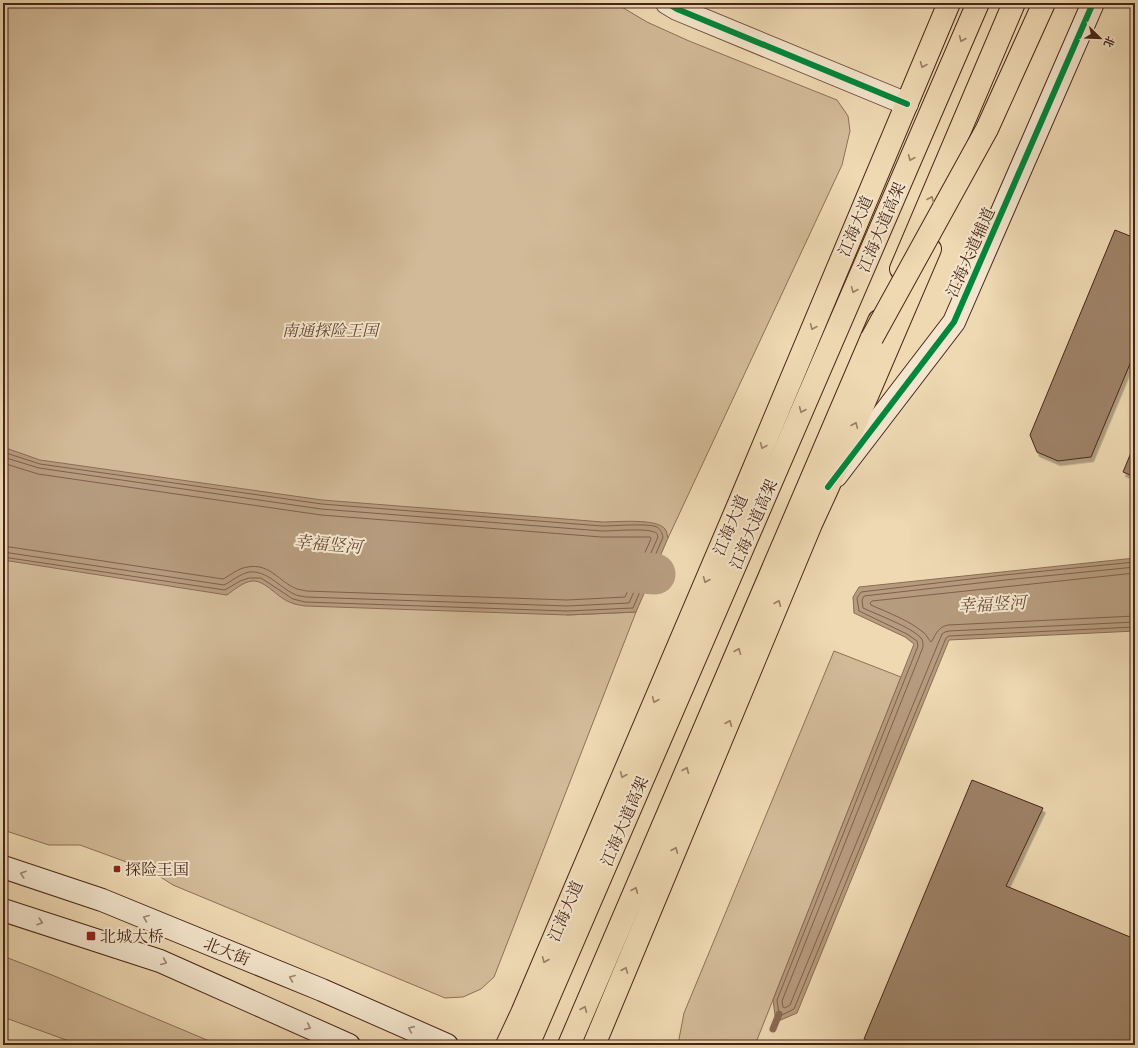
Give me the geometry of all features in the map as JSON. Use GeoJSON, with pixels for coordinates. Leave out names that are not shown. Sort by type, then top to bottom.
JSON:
{"type":"FeatureCollection","features":[{"type":"Feature","properties":{"kind":"main road"},"geometry":{"type":"LineString","coordinates":[[667,3],[677,9],[907,104]]}},
{"type":"Feature","properties":{"kind":"main road","name":"江海大道"},"geometry":{"type":"LineString","coordinates":[[507,1045],[741,498],[949,3]]}},
{"type":"Feature","properties":{"kind":"main road","name":"江海大道高架"},"geometry":{"type":"LineString","coordinates":[[528,1045],[978,3]]}},
{"type":"Feature","properties":{"kind":"main road"},"geometry":{"type":"LineString","coordinates":[[569,1045],[1014,3]]}},
{"type":"Feature","properties":{"kind":"main road"},"geometry":{"type":"LineString","coordinates":[[594,1045],[805,538],[1036,3]]}},
{"type":"Feature","properties":{"kind":"main road"},"geometry":{"type":"LineString","coordinates":[[872,338],[987,129],[1044,3]]}},
{"type":"Feature","properties":{"kind":"main road","name":"江海大道辅道"},"geometry":{"type":"LineString","coordinates":[[828,487],[954,322],[1093,3]]}},
{"type":"Feature","properties":{"kind":"main road","name":"北大街"},"geometry":{"type":"LineString","coordinates":[[3,867],[102,900],[315,987],[447,1045]]}},
{"type":"Feature","properties":{"kind":"main road"},"geometry":{"type":"LineString","coordinates":[[3,910],[160,961],[349,1045]]}},
{"type":"Feature","properties":{"kind":"green space","name":"南通探险王国"},"geometry":{"type":"Polygon","coordinates":[[[3,3],[615,3],[647,22],[689,41],[837,100],[848,116],[850,131],[842,165],[668,538],[665,529],[567,615],[636,612],[494,977],[481,989],[463,997],[445,998],[173,885],[151,871],[80,845],[49,845],[3,830],[3,3]]]}},
{"type":"Feature","properties":{"kind":"green space"},"geometry":{"type":"Polygon","coordinates":[[[834,651],[901,677],[755,1045],[680,1045],[679,1039],[684,1013],[834,651]]]}},
{"type":"Feature","properties":{"kind":"green space"},"geometry":{"type":"Polygon","coordinates":[[[3,956],[219,1045],[80,1045],[3,1017],[3,956]]]}},
{"type":"Feature","properties":{"kind":"water"},"geometry":{"type":"Polygon","coordinates":[[[3,447],[40,460],[322,500],[603,522],[626,521],[654,523],[666,530],[668,538],[636,612],[567,615],[305,606],[287,601],[267,586],[257,581],[245,583],[227,595],[3,560],[3,447]]]}},
{"type":"Feature","properties":{"kind":"water"},"geometry":{"type":"Polygon","coordinates":[[[1135,558],[1135,631],[949,640],[797,1013],[776,1022],[773,1000],[914,644],[905,637],[854,613],[853,597],[859,587],[1135,558]]]}},
{"type":"Feature","properties":{"kind":"building"},"geometry":{"type":"Polygon","coordinates":[[[1115,230],[1135,238],[1135,352],[1091,457],[1058,461],[1037,452],[1030,435],[1115,230]]]}},
{"type":"Feature","properties":{"kind":"building"},"geometry":{"type":"Polygon","coordinates":[[[1135,443],[1135,477],[1123,472],[1135,443]]]}},
{"type":"Feature","properties":{"kind":"building"},"geometry":{"type":"Polygon","coordinates":[[[972,780],[1043,808],[1006,886],[1135,939],[1135,1045],[879,1045],[864,1039],[972,780]]]}},
{"type":"Feature","properties":{"kind":"waterway","name":"幸福竖河"},"geometry":{"type":"LineString","coordinates":[[595,569],[655,574]]}},
{"type":"Feature","properties":{"kind":"waterway"},"geometry":{"type":"LineString","coordinates":[[773,1029],[779,1014]]}},
{"type":"Feature","properties":{"kind":"cycle path"},"geometry":{"type":"LineString","coordinates":[[667,3],[677,9],[907,104]]}},
{"type":"Feature","properties":{"kind":"cycle path"},"geometry":{"type":"LineString","coordinates":[[828,487],[954,322],[1093,3]]}},
{"type":"Feature","properties":{"kind":"place","name":"探险王国"},"geometry":{"type":"Point","coordinates":[117,869]}},
{"type":"Feature","properties":{"kind":"place","name":"北城大桥"},"geometry":{"type":"Point","coordinates":[91,936]}}]}
